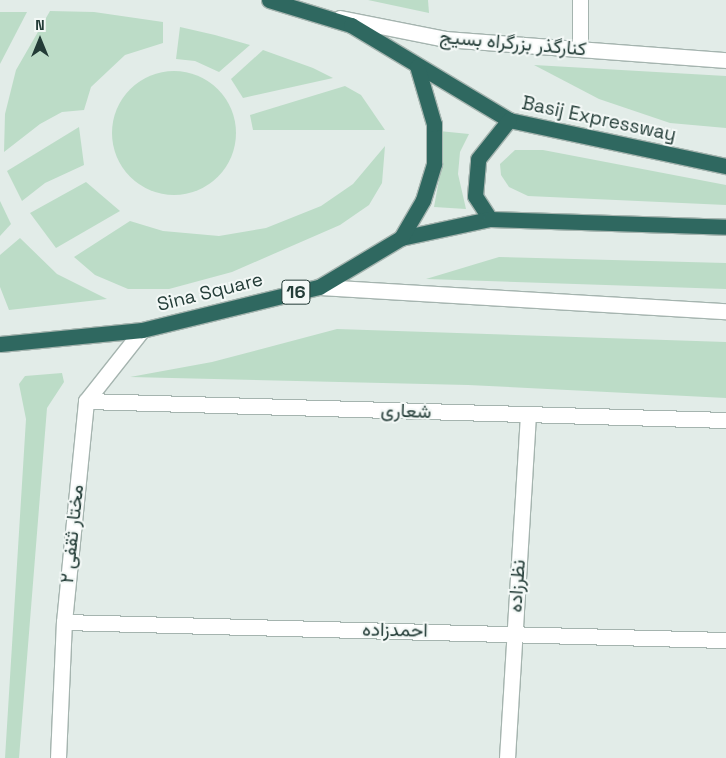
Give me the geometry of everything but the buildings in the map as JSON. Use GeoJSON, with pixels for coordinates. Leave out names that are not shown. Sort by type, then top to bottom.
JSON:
{"type":"FeatureCollection","features":[{"type":"Feature","properties":{"kind":"highway"},"geometry":{"type":"LineString","coordinates":[[269,0],[351,25],[417,66]]}},
{"type":"Feature","properties":{"kind":"highway","name":"Basij Expressway"},"geometry":{"type":"LineString","coordinates":[[417,66],[508,120],[726,166]]}},
{"type":"Feature","properties":{"kind":"highway","name":"Sina Square"},"geometry":{"type":"LineString","coordinates":[[0,344],[142,330],[319,287],[401,238],[423,200],[434,164],[434,124],[417,66]]}},
{"type":"Feature","properties":{"kind":"highway"},"geometry":{"type":"LineString","coordinates":[[490,219],[475,196],[478,159],[508,120]]}},
{"type":"Feature","properties":{"kind":"highway","name":"16"},"geometry":{"type":"LineString","coordinates":[[401,238],[490,219],[726,227]]}},
{"type":"Feature","properties":{"kind":"street"},"geometry":{"type":"LineString","coordinates":[[580,0],[580,49]]}},
{"type":"Feature","properties":{"kind":"street","name":"کنارگذر بزرگراه بسیج"},"geometry":{"type":"LineString","coordinates":[[302,10],[445,39],[726,60]]}},
{"type":"Feature","properties":{"kind":"street"},"geometry":{"type":"LineString","coordinates":[[319,287],[726,311]]}},
{"type":"Feature","properties":{"kind":"street"},"geometry":{"type":"LineString","coordinates":[[86,401],[142,330]]}},
{"type":"Feature","properties":{"kind":"street","name":"شعاری"},"geometry":{"type":"LineString","coordinates":[[86,401],[726,420]]}},
{"type":"Feature","properties":{"kind":"street","name":"مختار ثقفی ۲"},"geometry":{"type":"LineString","coordinates":[[58,758],[64,622],[86,401]]}},
{"type":"Feature","properties":{"kind":"street","name":"نظرزاده"},"geometry":{"type":"LineString","coordinates":[[507,758],[528,415]]}},
{"type":"Feature","properties":{"kind":"street","name":"احمدزاده"},"geometry":{"type":"LineString","coordinates":[[64,622],[726,640]]}},
{"type":"Feature","properties":{"kind":"green space"},"geometry":{"type":"Polygon","coordinates":[[[368,0],[428,0],[429,13],[368,0]]]}},
{"type":"Feature","properties":{"kind":"green space"},"geometry":{"type":"Polygon","coordinates":[[[50,11],[94,12],[163,22],[163,43],[125,55],[91,87],[84,110],[62,112],[40,124],[4,152],[5,114],[16,70],[50,11]]]}},
{"type":"Feature","properties":{"kind":"green space"},"geometry":{"type":"Polygon","coordinates":[[[0,12],[27,12],[0,64],[0,12]]]}},
{"type":"Feature","properties":{"kind":"green space"},"geometry":{"type":"Polygon","coordinates":[[[180,27],[250,45],[219,72],[195,61],[176,59],[180,27]]]}},
{"type":"Feature","properties":{"kind":"green space"},"geometry":{"type":"Polygon","coordinates":[[[263,50],[313,68],[333,78],[243,98],[231,79],[263,50]]]}},
{"type":"Feature","properties":{"kind":"green space"},"geometry":{"type":"Polygon","coordinates":[[[534,65],[726,76],[726,128],[670,123],[599,99],[534,65]]]}},
{"type":"Feature","properties":{"kind":"green space"},"geometry":{"type":"Polygon","coordinates":[[[174,71],[198,76],[218,89],[231,109],[236,133],[231,157],[218,177],[198,190],[174,195],[150,190],[130,177],[117,157],[112,133],[117,109],[130,89],[150,76],[174,71]]]}},
{"type":"Feature","properties":{"kind":"green space"},"geometry":{"type":"Polygon","coordinates":[[[345,86],[361,95],[385,130],[253,130],[250,115],[345,86]]]}},
{"type":"Feature","properties":{"kind":"green space"},"geometry":{"type":"Polygon","coordinates":[[[79,127],[84,165],[45,183],[22,201],[7,171],[79,127]]]}},
{"type":"Feature","properties":{"kind":"green space"},"geometry":{"type":"Polygon","coordinates":[[[439,131],[469,134],[460,152],[458,174],[466,209],[434,207],[443,158],[439,131]]]}},
{"type":"Feature","properties":{"kind":"green space"},"geometry":{"type":"Polygon","coordinates":[[[385,146],[382,183],[369,205],[340,225],[232,272],[169,289],[128,289],[95,275],[74,257],[130,221],[163,231],[219,236],[266,228],[321,206],[353,184],[385,146]]]}},
{"type":"Feature","properties":{"kind":"green space"},"geometry":{"type":"Polygon","coordinates":[[[515,150],[543,150],[726,185],[726,205],[528,196],[509,187],[501,175],[500,164],[515,150]]]}},
{"type":"Feature","properties":{"kind":"green space"},"geometry":{"type":"Polygon","coordinates":[[[86,182],[120,211],[56,248],[30,213],[86,182]]]}},
{"type":"Feature","properties":{"kind":"green space"},"geometry":{"type":"Polygon","coordinates":[[[0,201],[11,224],[0,236],[0,201]]]}},
{"type":"Feature","properties":{"kind":"green space"},"geometry":{"type":"Polygon","coordinates":[[[20,238],[57,274],[107,299],[9,310],[0,287],[0,255],[20,238]]]}},
{"type":"Feature","properties":{"kind":"green space"},"geometry":{"type":"Polygon","coordinates":[[[499,257],[726,263],[726,289],[426,279],[499,257]]]}},
{"type":"Feature","properties":{"kind":"green space"},"geometry":{"type":"Polygon","coordinates":[[[337,329],[726,342],[726,398],[468,385],[130,377],[212,362],[337,329]]]}},
{"type":"Feature","properties":{"kind":"green space"},"geometry":{"type":"Polygon","coordinates":[[[62,373],[64,382],[47,408],[19,758],[5,758],[26,419],[19,384],[25,376],[62,373]]]}}]}
